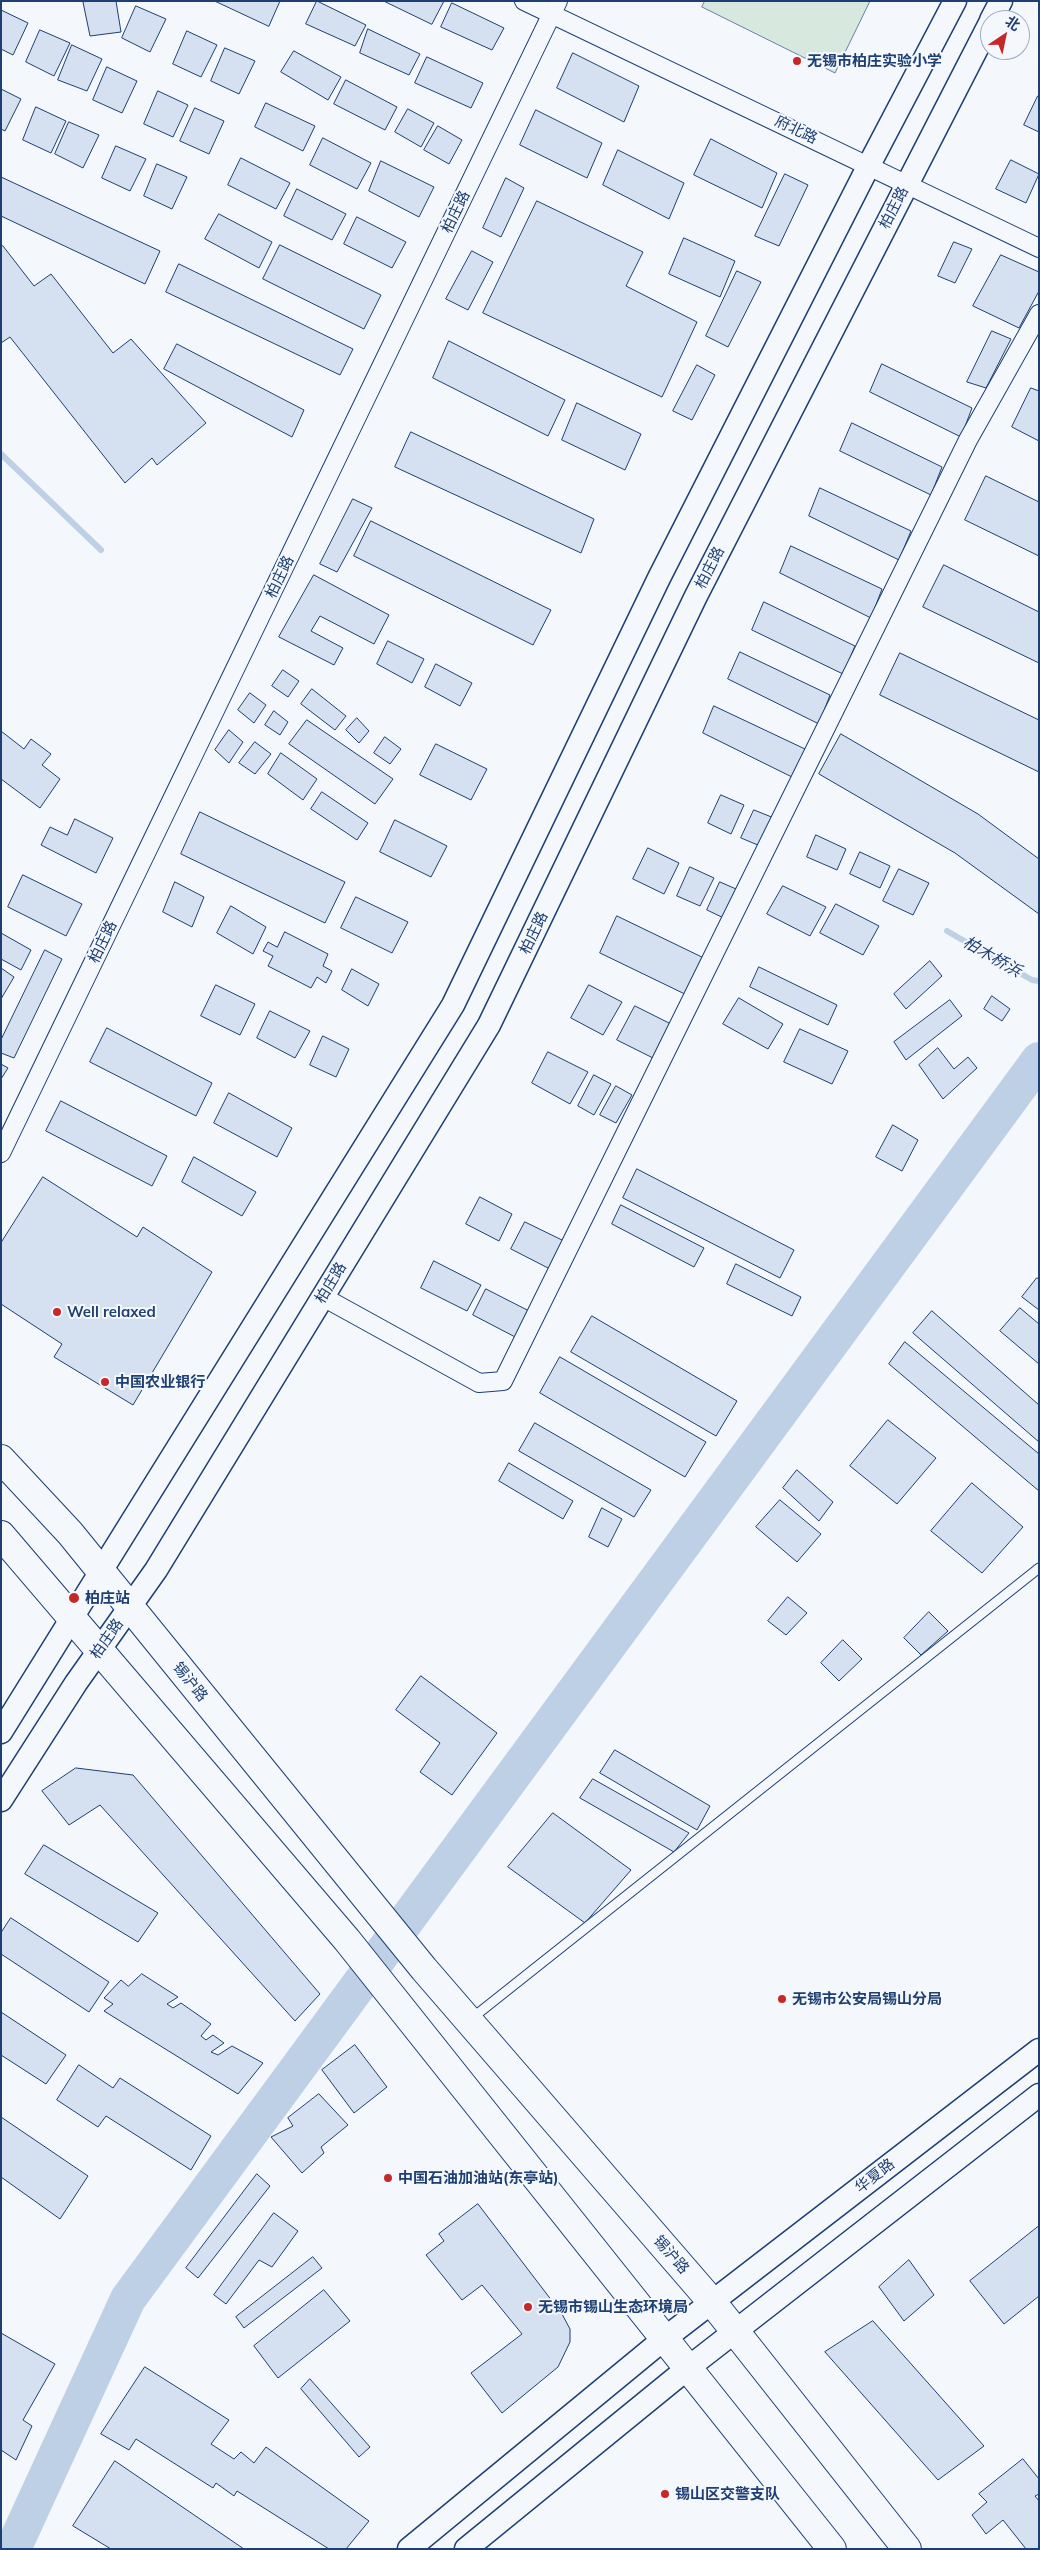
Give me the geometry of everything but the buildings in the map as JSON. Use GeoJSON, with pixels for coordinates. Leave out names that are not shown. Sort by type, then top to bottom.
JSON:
{"type":"FeatureCollection","features":[{"type":"Feature","properties":{"kind":"main road","name":"锡沪路"},"geometry":{"type":"LineString","coordinates":[[1,1459],[70,1533],[424,1970],[470,2020],[712,2302],[907,2549]]}},
{"type":"Feature","properties":{"kind":"main road"},"geometry":{"type":"LineString","coordinates":[[1,1536],[347,1940],[832,2549]]}},
{"type":"Feature","properties":{"kind":"street","name":"府北路"},"geometry":{"type":"LineString","coordinates":[[524,1],[555,7],[906,184],[1039,248]]}},
{"type":"Feature","properties":{"kind":"street"},"geometry":{"type":"LineString","coordinates":[[1,1732],[453,1005],[658,578],[955,1]]}},
{"type":"Feature","properties":{"kind":"street","name":"柏庄路"},"geometry":{"type":"LineString","coordinates":[[1,1153],[555,7]]}},
{"type":"Feature","properties":{"kind":"street","name":"柏庄路"},"geometry":{"type":"LineString","coordinates":[[1,1800],[100,1650],[156,1570],[489,1025],[696,596],[980,42]]}},
{"type":"Feature","properties":{"kind":"street"},"geometry":{"type":"LineString","coordinates":[[323,1297],[479,1383],[504,1382],[968,440],[1039,314]]}},
{"type":"Feature","properties":{"kind":"street","name":"华夏路"},"geometry":{"type":"LineString","coordinates":[[409,2549],[664,2339],[1039,2050]]}},
{"type":"Feature","properties":{"kind":"street"},"geometry":{"type":"LineString","coordinates":[[466,2549],[688,2368],[1039,2095]]}},
{"type":"Feature","properties":{"kind":"lane"},"geometry":{"type":"LineString","coordinates":[[470,2020],[1039,1568]]}},
{"type":"Feature","properties":{"kind":"shaded area"},"geometry":{"type":"Polygon","coordinates":[[[705,1],[870,1],[835,73],[702,7],[705,1]]]}},
{"type":"Feature","properties":{"kind":"waterway"},"geometry":{"type":"LineString","coordinates":[[1,454],[101,550]]}},
{"type":"Feature","properties":{"kind":"waterway","name":"柏木桥浜"},"geometry":{"type":"LineString","coordinates":[[947,931],[1032,980],[1039,981]]}},
{"type":"Feature","properties":{"kind":"waterway"},"geometry":{"type":"LineString","coordinates":[[13,2549],[128,2299],[1039,1060]]}},
{"type":"Feature","properties":{"kind":"place","name":"无锡市柏庄实验小学"},"geometry":{"type":"Point","coordinates":[797,61]}},
{"type":"Feature","properties":{"kind":"place","name":"Well relaxed"},"geometry":{"type":"Point","coordinates":[57,1312]}},
{"type":"Feature","properties":{"kind":"place","name":"中国农业银行"},"geometry":{"type":"Point","coordinates":[105,1382]}},
{"type":"Feature","properties":{"kind":"place","name":"柏庄站"},"geometry":{"type":"Point","coordinates":[74,1598]}},
{"type":"Feature","properties":{"kind":"place","name":"无锡市公安局锡山分局"},"geometry":{"type":"Point","coordinates":[782,1999]}},
{"type":"Feature","properties":{"kind":"place","name":"中国石油加油站(东亭站)"},"geometry":{"type":"Point","coordinates":[388,2178]}},
{"type":"Feature","properties":{"kind":"place","name":"无锡市锡山生态环境局"},"geometry":{"type":"Point","coordinates":[528,2307]}},
{"type":"Feature","properties":{"kind":"place","name":"锡山区交警支队"},"geometry":{"type":"Point","coordinates":[665,2494]}}]}
